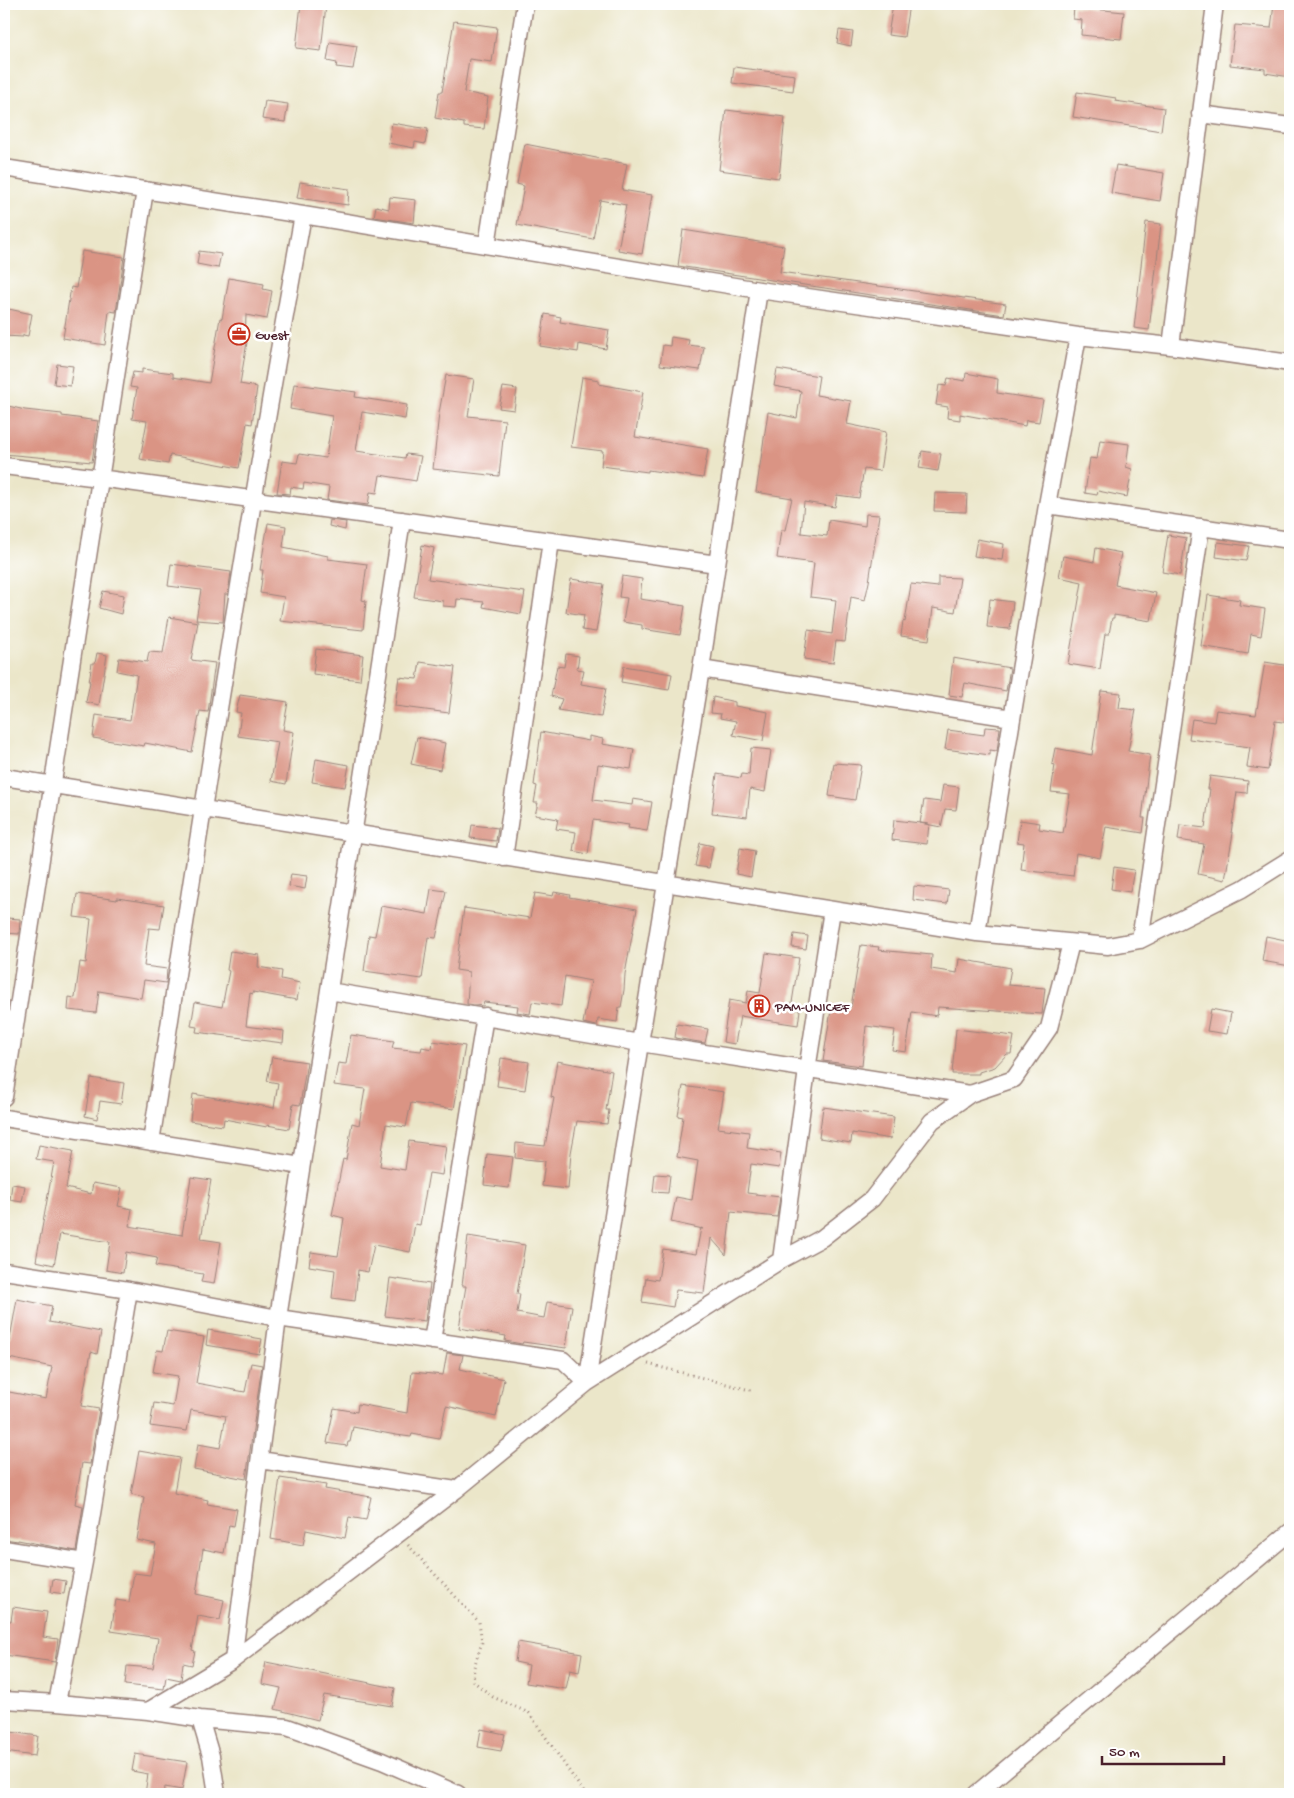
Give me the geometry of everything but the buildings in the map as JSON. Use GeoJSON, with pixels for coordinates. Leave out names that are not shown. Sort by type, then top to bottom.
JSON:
{"type":"FeatureCollection","features":[{"type":"Feature","properties":{"kind":"street"},"geometry":{"type":"LineString","coordinates":[[487,245],[526,4]]}},
{"type":"Feature","properties":{"kind":"street"},"geometry":{"type":"LineString","coordinates":[[1171,346],[1215,4]]}},
{"type":"Feature","properties":{"kind":"street"},"geometry":{"type":"LineString","coordinates":[[1200,114],[1290,126]]}},
{"type":"Feature","properties":{"kind":"street"},"geometry":{"type":"LineString","coordinates":[[4,168],[759,290],[1078,336],[1171,346],[1290,363]]}},
{"type":"Feature","properties":{"kind":"street"},"geometry":{"type":"LineString","coordinates":[[4,1097],[145,190]]}},
{"type":"Feature","properties":{"kind":"street"},"geometry":{"type":"LineString","coordinates":[[151,1142],[253,499],[302,215]]}},
{"type":"Feature","properties":{"kind":"street"},"geometry":{"type":"LineString","coordinates":[[587,1383],[701,669],[759,290]]}},
{"type":"Feature","properties":{"kind":"street"},"geometry":{"type":"LineString","coordinates":[[978,933],[1047,505],[1078,336]]}},
{"type":"Feature","properties":{"kind":"street"},"geometry":{"type":"LineString","coordinates":[[4,466],[717,564]]}},
{"type":"Feature","properties":{"kind":"street"},"geometry":{"type":"LineString","coordinates":[[1047,505],[1290,540]]}},
{"type":"Feature","properties":{"kind":"street"},"geometry":{"type":"LineString","coordinates":[[233,1660],[278,1318],[402,520]]}},
{"type":"Feature","properties":{"kind":"street"},"geometry":{"type":"LineString","coordinates":[[1140,940],[1201,527]]}},
{"type":"Feature","properties":{"kind":"street"},"geometry":{"type":"LineString","coordinates":[[504,858],[551,541]]}},
{"type":"Feature","properties":{"kind":"street"},"geometry":{"type":"LineString","coordinates":[[701,669],[1012,718]]}},
{"type":"Feature","properties":{"kind":"street"},"geometry":{"type":"LineString","coordinates":[[4,777],[978,933],[1108,946],[1140,940],[1242,889],[1290,859]]}},
{"type":"Feature","properties":{"kind":"street"},"geometry":{"type":"LineString","coordinates":[[781,1260],[807,1070],[832,910]]}},
{"type":"Feature","properties":{"kind":"street"},"geometry":{"type":"LineString","coordinates":[[148,1711],[233,1660],[456,1490],[587,1383],[781,1260],[822,1238],[872,1199],[932,1122],[970,1094],[1014,1079],[1049,1028],[1071,943]]}},
{"type":"Feature","properties":{"kind":"street"},"geometry":{"type":"LineString","coordinates":[[329,991],[807,1070],[970,1094]]}},
{"type":"Feature","properties":{"kind":"street"},"geometry":{"type":"LineString","coordinates":[[432,1341],[485,1016]]}},
{"type":"Feature","properties":{"kind":"street"},"geometry":{"type":"LineString","coordinates":[[4,1118],[302,1166]]}},
{"type":"Feature","properties":{"kind":"street"},"geometry":{"type":"LineString","coordinates":[[4,1271],[129,1290],[278,1318],[563,1360],[587,1383]]}},
{"type":"Feature","properties":{"kind":"street"},"geometry":{"type":"LineString","coordinates":[[57,1702],[84,1562],[129,1290]]}},
{"type":"Feature","properties":{"kind":"street"},"geometry":{"type":"LineString","coordinates":[[260,1460],[456,1490]]}},
{"type":"Feature","properties":{"kind":"street"},"geometry":{"type":"LineString","coordinates":[[976,1794],[1290,1532]]}},
{"type":"Feature","properties":{"kind":"street"},"geometry":{"type":"LineString","coordinates":[[4,1549],[84,1562]]}},
{"type":"Feature","properties":{"kind":"street"},"geometry":{"type":"LineString","coordinates":[[4,1700],[57,1702],[287,1727],[382,1762],[458,1794]]}},
{"type":"Feature","properties":{"kind":"street"},"geometry":{"type":"LineString","coordinates":[[200,1719],[211,1756],[217,1794]]}},
{"type":"Feature","properties":{"kind":"path"},"geometry":{"type":"LineString","coordinates":[[626,1358],[754,1390]]}},
{"type":"Feature","properties":{"kind":"path"},"geometry":{"type":"LineString","coordinates":[[398,1533],[479,1622],[482,1642],[474,1667],[473,1681],[493,1698],[529,1714],[585,1794]]}},
{"type":"Feature","properties":{"kind":"place","name":"Guest"},"geometry":{"type":"Point","coordinates":[239,334]}},
{"type":"Feature","properties":{"kind":"place","name":"PAM-UNICEF"},"geometry":{"type":"Point","coordinates":[759,1006]}}]}
